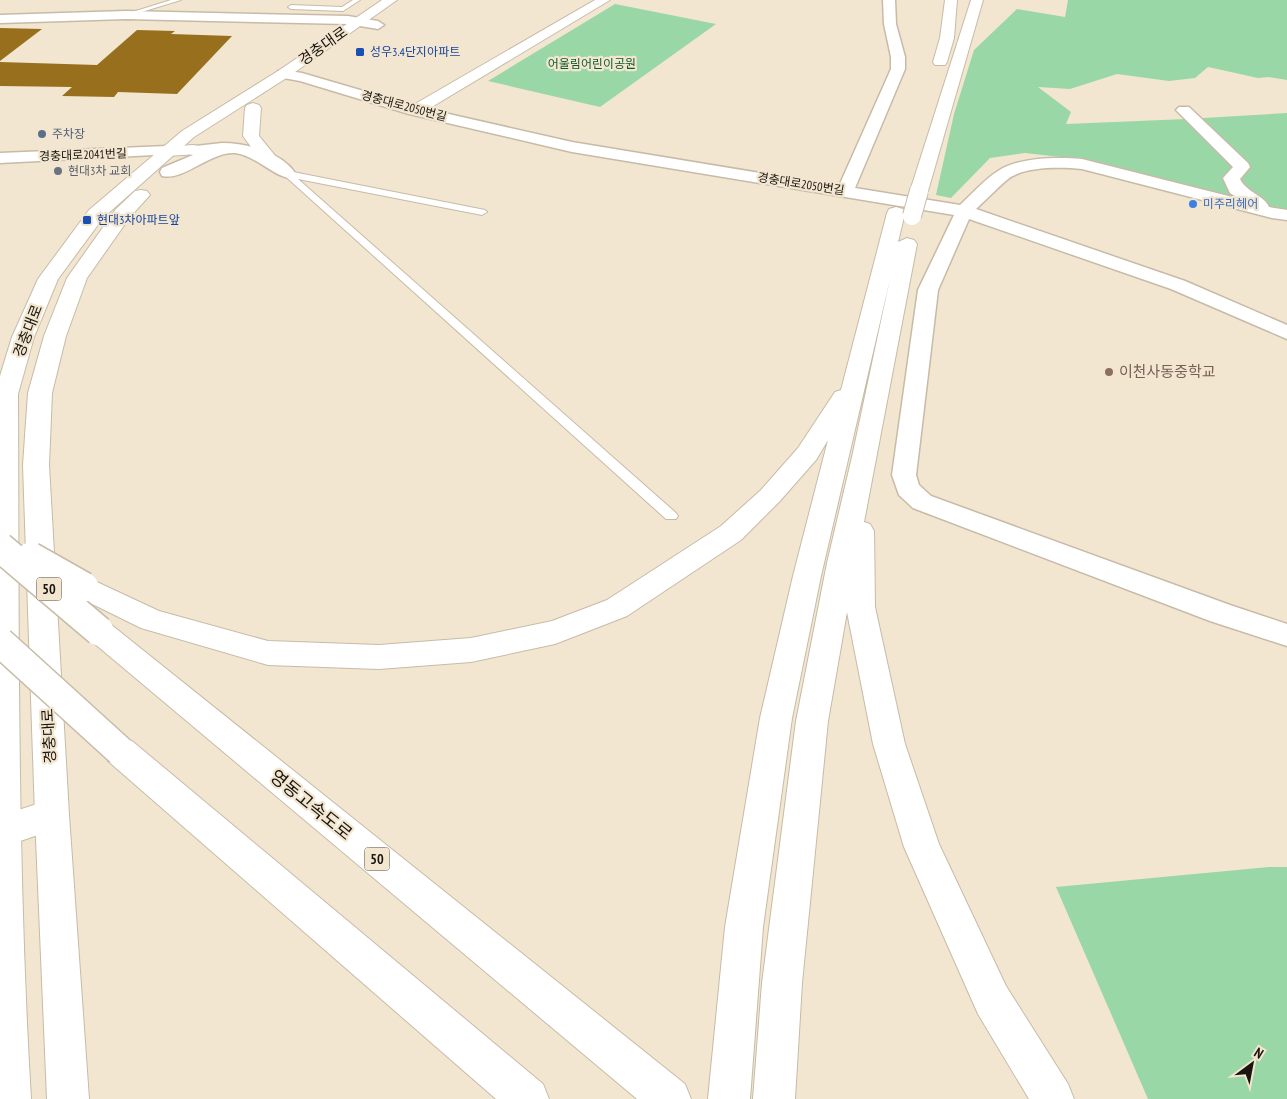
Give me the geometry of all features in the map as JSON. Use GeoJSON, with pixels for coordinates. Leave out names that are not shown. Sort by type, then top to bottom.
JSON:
{"type":"FeatureCollection","features":[{"type":"Feature","properties":{"kind":"main road","name":"경충대로"},"geometry":{"type":"LineString","coordinates":[[68,1099],[52,815],[36,464],[40,393],[55,336],[77,278],[123,213],[167,162],[225,108],[283,74],[391,0]]}},
{"type":"Feature","properties":{"kind":"main road"},"geometry":{"type":"LineString","coordinates":[[414,111],[604,0]]}},
{"type":"Feature","properties":{"kind":"main road"},"geometry":{"type":"LineString","coordinates":[[936,76],[947,38],[951,0]]}},
{"type":"Feature","properties":{"kind":"main road"},"geometry":{"type":"LineString","coordinates":[[729,1099],[744,927],[776,718],[808,576],[858,372],[911,190],[977,0]]}},
{"type":"Feature","properties":{"kind":"main road","name":"경충대로"},"geometry":{"type":"LineString","coordinates":[[10,1099],[2,964],[0,833],[6,394],[23,337],[48,279],[96,214],[167,162],[193,150],[405,5]]}},
{"type":"Feature","properties":{"kind":"main road"},"geometry":{"type":"LineString","coordinates":[[253,108],[249,133],[252,140],[268,158]]}},
{"type":"Feature","properties":{"kind":"main road"},"geometry":{"type":"LineString","coordinates":[[774,1099],[782,982],[812,721],[841,563],[865,457],[904,215]]}},
{"type":"Feature","properties":{"kind":"main road"},"geometry":{"type":"LineString","coordinates":[[0,540],[84,587],[152,620],[268,653],[379,657],[471,650],[555,632],[617,608],[731,533],[770,496],[808,454],[858,372]]}},
{"type":"Feature","properties":{"kind":"main road"},"geometry":{"type":"LineString","coordinates":[[865,457],[859,552],[860,606],[889,744],[922,847],[992,1000],[1053,1099]]}},
{"type":"Feature","properties":{"kind":"main road","name":"영동고속도로"},"geometry":{"type":"LineString","coordinates":[[0,548],[662,1093]]}},
{"type":"Feature","properties":{"kind":"main road"},"geometry":{"type":"LineString","coordinates":[[0,642],[120,752],[528,1099]]}},
{"type":"Feature","properties":{"kind":"main road"},"geometry":{"type":"LineString","coordinates":[[0,833],[52,815]]}},
{"type":"Feature","properties":{"kind":"street"},"geometry":{"type":"LineString","coordinates":[[845,192],[898,69],[898,57],[890,24],[889,0]]}},
{"type":"Feature","properties":{"kind":"street"},"geometry":{"type":"LineString","coordinates":[[3,14],[126,15],[358,22],[378,25]]}},
{"type":"Feature","properties":{"kind":"street","name":"경충대로2050번길"},"geometry":{"type":"LineString","coordinates":[[283,74],[302,77],[414,111],[572,146],[964,211],[1178,285],[1287,333]]}},
{"type":"Feature","properties":{"kind":"street"},"geometry":{"type":"LineString","coordinates":[[1184,110],[1242,167],[1231,178],[1236,189],[1280,214]]}},
{"type":"Feature","properties":{"kind":"street"},"geometry":{"type":"LineString","coordinates":[[167,162],[232,147]]}},
{"type":"Feature","properties":{"kind":"street"},"geometry":{"type":"LineString","coordinates":[[193,150],[242,147],[268,158],[288,174]]}},
{"type":"Feature","properties":{"kind":"street","name":"경충대로2041번길"},"geometry":{"type":"LineString","coordinates":[[0,158],[167,162]]}},
{"type":"Feature","properties":{"kind":"street"},"geometry":{"type":"LineString","coordinates":[[1280,214],[1082,164],[1058,162],[1015,169],[1003,175],[964,211],[928,290],[904,475],[908,490],[922,502],[1220,613],[1287,635]]}},
{"type":"Feature","properties":{"kind":"lane"},"geometry":{"type":"LineString","coordinates":[[126,15],[178,0]]}},
{"type":"Feature","properties":{"kind":"lane"},"geometry":{"type":"LineString","coordinates":[[278,20],[300,0]]}},
{"type":"Feature","properties":{"kind":"lane"},"geometry":{"type":"LineString","coordinates":[[291,7],[342,8],[357,0]]}},
{"type":"Feature","properties":{"kind":"lane"},"geometry":{"type":"LineString","coordinates":[[288,174],[482,212]]}},
{"type":"Feature","properties":{"kind":"lane"},"geometry":{"type":"LineString","coordinates":[[288,174],[670,516]]}},
{"type":"Feature","properties":{"kind":"green space"},"geometry":{"type":"Polygon","coordinates":[[[1068,0],[1287,0],[1287,80],[1269,77],[1258,78],[1208,67],[1195,78],[1169,81],[1117,74],[1070,89],[1038,87],[1071,112],[1066,124],[1287,113],[1287,210],[1070,158],[1025,153],[990,158],[951,198],[936,195],[954,114],[974,50],[1017,9],[1065,17],[1068,0]]]}},
{"type":"Feature","properties":{"kind":"green space","name":"어울림어린이공원"},"geometry":{"type":"Polygon","coordinates":[[[615,4],[716,24],[600,107],[488,81],[615,4]]]}},
{"type":"Feature","properties":{"kind":"green space"},"geometry":{"type":"Polygon","coordinates":[[[1269,867],[1287,867],[1287,1099],[1148,1099],[1056,887],[1269,867]]]}},
{"type":"Feature","properties":{"kind":"building"},"geometry":{"type":"Polygon","coordinates":[[[0,28],[42,29],[0,61],[0,28]]]}},
{"type":"Feature","properties":{"kind":"building"},"geometry":{"type":"Polygon","coordinates":[[[137,30],[175,31],[171,34],[232,36],[177,94],[118,92],[114,97],[62,96],[72,87],[0,86],[0,62],[97,65],[137,30]]]}},
{"type":"Feature","properties":{"kind":"place","name":"성우3.4단지아파트"},"geometry":{"type":"Point","coordinates":[360,52]}},
{"type":"Feature","properties":{"kind":"place","name":"주차장"},"geometry":{"type":"Point","coordinates":[42,134]}},
{"type":"Feature","properties":{"kind":"place","name":"현대3차 교회"},"geometry":{"type":"Point","coordinates":[58,171]}},
{"type":"Feature","properties":{"kind":"place","name":"미주리헤어"},"geometry":{"type":"Point","coordinates":[1193,204]}},
{"type":"Feature","properties":{"kind":"place","name":"현대3차아파트앞"},"geometry":{"type":"Point","coordinates":[87,220]}},
{"type":"Feature","properties":{"kind":"place","name":"이천사동중학교"},"geometry":{"type":"Point","coordinates":[1109,372]}}]}
